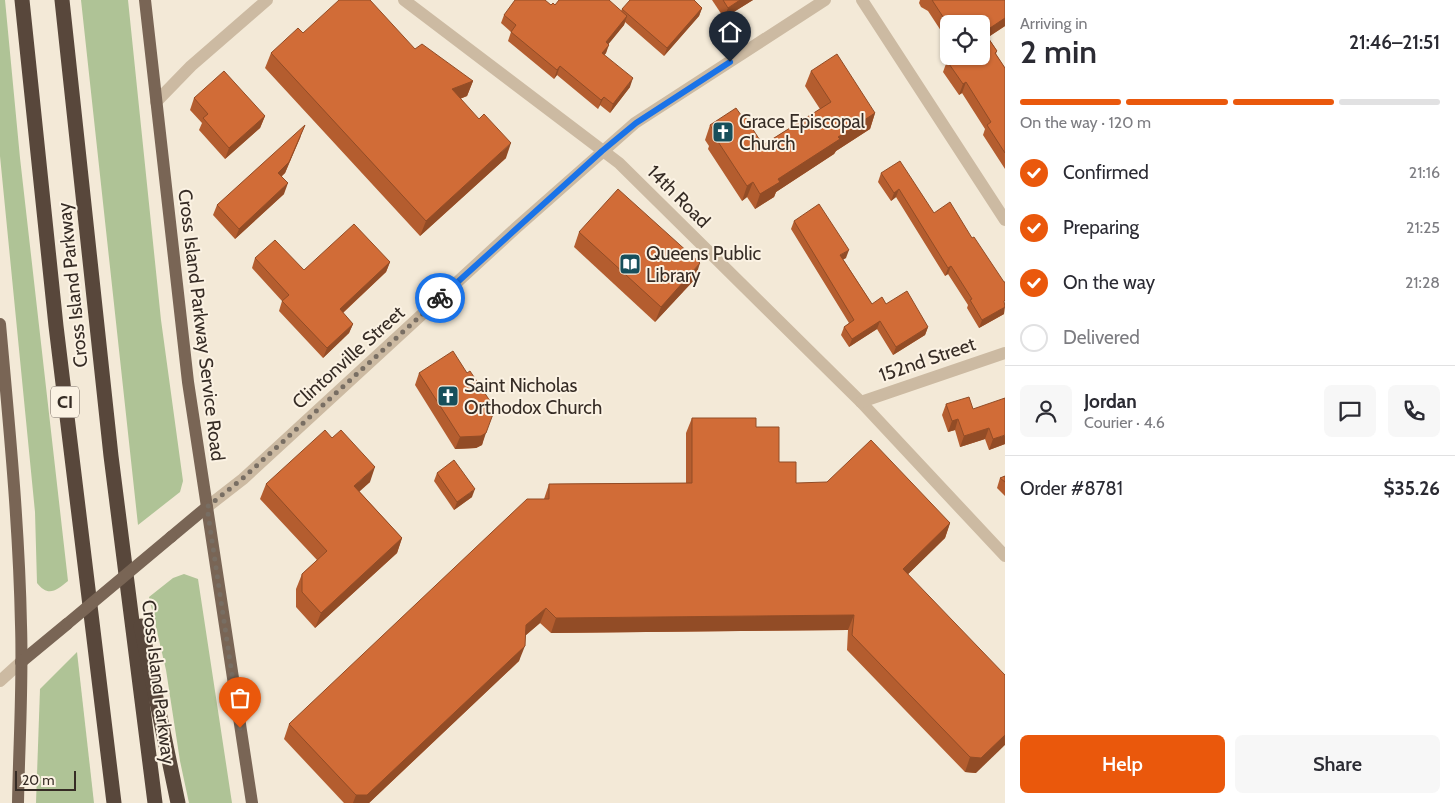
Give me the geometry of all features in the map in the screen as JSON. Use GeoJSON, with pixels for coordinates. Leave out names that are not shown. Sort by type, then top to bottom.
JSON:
{"type":"FeatureCollection","features":[{"type":"Feature","properties":{"kind":"highway","name":"Cross Island Parkway"},"geometry":{"type":"LineString","coordinates":[[22,0],[57,336],[114,803]]}},
{"type":"Feature","properties":{"kind":"highway","name":"Cross Island Parkway"},"geometry":{"type":"LineString","coordinates":[[62,0],[119,524],[155,803]]}},
{"type":"Feature","properties":{"kind":"highway"},"geometry":{"type":"LineString","coordinates":[[119,524],[178,803]]}},
{"type":"Feature","properties":{"kind":"main road","name":"Cross Island Parkway Service Road"},"geometry":{"type":"LineString","coordinates":[[145,0],[185,358],[252,803]]}},
{"type":"Feature","properties":{"kind":"main road"},"geometry":{"type":"LineString","coordinates":[[0,324],[19,555],[22,662],[18,803]]}},
{"type":"Feature","properties":{"kind":"main road","name":"Clintonville Street"},"geometry":{"type":"LineString","coordinates":[[22,662],[207,507]]}},
{"type":"Feature","properties":{"kind":"street"},"geometry":{"type":"LineString","coordinates":[[156,102],[190,66],[267,0]]}},
{"type":"Feature","properties":{"kind":"street","name":"14th Road"},"geometry":{"type":"LineString","coordinates":[[404,0],[626,170],[861,402],[1005,556]]}},
{"type":"Feature","properties":{"kind":"street","name":"Clintonville Street"},"geometry":{"type":"LineString","coordinates":[[207,507],[242,479],[602,151],[636,123],[825,0]]}},
{"type":"Feature","properties":{"kind":"street"},"geometry":{"type":"LineString","coordinates":[[862,0],[1005,220]]}},
{"type":"Feature","properties":{"kind":"street","name":"152nd Street"},"geometry":{"type":"LineString","coordinates":[[861,402],[1005,353]]}},
{"type":"Feature","properties":{"kind":"street"},"geometry":{"type":"LineString","coordinates":[[0,404],[9,416]]}},
{"type":"Feature","properties":{"kind":"street","name":"Clintonville Street"},"geometry":{"type":"LineString","coordinates":[[0,681],[22,662]]}},
{"type":"Feature","properties":{"kind":"green space"},"geometry":{"type":"Polygon","coordinates":[[[0,0],[5,0],[20,158],[68,581],[60,588],[52,591],[45,590],[37,583],[35,512],[0,156],[0,0]]]}},
{"type":"Feature","properties":{"kind":"green space"},"geometry":{"type":"Polygon","coordinates":[[[81,0],[128,0],[161,320],[183,481],[180,492],[138,525],[81,0]]]}},
{"type":"Feature","properties":{"kind":"green space"},"geometry":{"type":"Polygon","coordinates":[[[184,574],[198,579],[232,803],[189,803],[180,761],[166,670],[149,597],[173,578],[184,574]]]}},
{"type":"Feature","properties":{"kind":"green space"},"geometry":{"type":"Polygon","coordinates":[[[77,652],[94,803],[36,803],[40,689],[77,652]]]}},
{"type":"Feature","properties":{"kind":"building"},"geometry":{"type":"Polygon","coordinates":[[[339,0],[370,0],[415,49],[422,44],[473,81],[452,89],[479,119],[484,114],[511,143],[426,221],[271,53],[298,28],[303,33],[339,0]]]}},
{"type":"Feature","properties":{"kind":"building"},"geometry":{"type":"Polygon","coordinates":[[[515,0],[545,0],[551,5],[553,3],[555,5],[559,0],[609,0],[627,16],[606,42],[609,45],[602,53],[633,78],[613,104],[604,97],[601,100],[560,66],[557,70],[511,32],[516,25],[504,15],[515,0]]]}},
{"type":"Feature","properties":{"kind":"building"},"geometry":{"type":"Polygon","coordinates":[[[630,0],[694,0],[702,8],[667,48],[622,9],[630,0]]]}},
{"type":"Feature","properties":{"kind":"building"},"geometry":{"type":"Polygon","coordinates":[[[723,0],[740,0],[728,8],[723,0]]]}},
{"type":"Feature","properties":{"kind":"building"},"geometry":{"type":"Polygon","coordinates":[[[932,0],[1005,0],[1005,18],[990,28],[990,15],[942,15],[932,0]]]}},
{"type":"Feature","properties":{"kind":"building"},"geometry":{"type":"Polygon","coordinates":[[[990,41],[997,51],[995,53],[1005,68],[1005,153],[987,125],[991,122],[966,82],[963,84],[950,65],[990,65],[990,41]]]}},
{"type":"Feature","properties":{"kind":"building"},"geometry":{"type":"Polygon","coordinates":[[[837,54],[875,113],[838,137],[840,139],[778,179],[780,182],[760,194],[753,182],[747,186],[713,134],[715,133],[710,125],[736,108],[741,115],[743,114],[763,145],[831,102],[811,71],[837,54]]]}},
{"type":"Feature","properties":{"kind":"building"},"geometry":{"type":"Polygon","coordinates":[[[224,71],[265,116],[229,148],[203,118],[208,114],[194,98],[224,71]]]}},
{"type":"Feature","properties":{"kind":"building"},"geometry":{"type":"Polygon","coordinates":[[[305,125],[289,162],[278,173],[288,183],[239,229],[217,205],[305,125]]]}},
{"type":"Feature","properties":{"kind":"building"},"geometry":{"type":"Polygon","coordinates":[[[900,161],[934,213],[950,202],[972,238],[974,237],[1005,282],[1005,307],[982,320],[970,300],[972,299],[951,266],[948,268],[899,189],[894,193],[881,173],[900,161]]]}},
{"type":"Feature","properties":{"kind":"building","name":"Queens Public Library"},"geometry":{"type":"Polygon","coordinates":[[[618,189],[700,263],[661,307],[579,232],[618,189]]]}},
{"type":"Feature","properties":{"kind":"building"},"geometry":{"type":"Polygon","coordinates":[[[819,204],[849,250],[840,255],[872,304],[882,297],[886,304],[907,291],[928,327],[896,347],[880,321],[852,339],[844,327],[854,320],[794,221],[819,204]]]}},
{"type":"Feature","properties":{"kind":"building"},"geometry":{"type":"Polygon","coordinates":[[[354,224],[390,262],[340,309],[353,324],[327,348],[282,301],[289,295],[255,258],[275,240],[304,270],[354,224]]]}},
{"type":"Feature","properties":{"kind":"building","name":"Saint Nicholas Orthodox Church"},"geometry":{"type":"Polygon","coordinates":[[[453,351],[467,373],[470,371],[492,404],[488,407],[493,414],[486,433],[481,436],[460,437],[419,373],[453,351]]]}},
{"type":"Feature","properties":{"kind":"building"},"geometry":{"type":"Polygon","coordinates":[[[969,397],[973,409],[1005,398],[1005,435],[993,439],[989,428],[964,436],[958,419],[952,421],[946,404],[969,397]]]}},
{"type":"Feature","properties":{"kind":"building"},"geometry":{"type":"Polygon","coordinates":[[[692,418],[756,418],[756,427],[779,427],[779,462],[796,462],[796,483],[827,482],[871,440],[950,523],[903,569],[1005,675],[1005,735],[981,758],[970,757],[852,635],[854,615],[556,618],[546,608],[526,625],[525,646],[367,795],[356,795],[289,724],[527,499],[549,499],[549,484],[692,483],[692,418]]]}},
{"type":"Feature","properties":{"kind":"building"},"geometry":{"type":"Polygon","coordinates":[[[325,430],[332,438],[341,430],[375,467],[354,486],[402,538],[321,613],[302,592],[302,574],[327,551],[266,484],[325,430]]]}},
{"type":"Feature","properties":{"kind":"building"},"geometry":{"type":"Polygon","coordinates":[[[454,460],[475,489],[457,502],[437,473],[454,460]]]}},
{"type":"Feature","properties":{"kind":"way so far"},"geometry":{"type":"LineString","coordinates":[[240,728],[207,507],[242,479],[440,298]]}},
{"type":"Feature","properties":{"kind":"place","name":"Grace Episcopal Church"},"geometry":{"type":"Point","coordinates":[723,132]}},
{"type":"Feature","properties":{"kind":"place","name":"Queens Public Library"},"geometry":{"type":"Point","coordinates":[630,264]}},
{"type":"Feature","properties":{"kind":"place","name":"Saint Nicholas Orthodox Church"},"geometry":{"type":"Point","coordinates":[448,396]}},
{"type":"Feature","properties":{"kind":"route"},"geometry":{"type":"LineString","coordinates":[[440,298],[602,151],[636,123],[730,62]]}}]}
